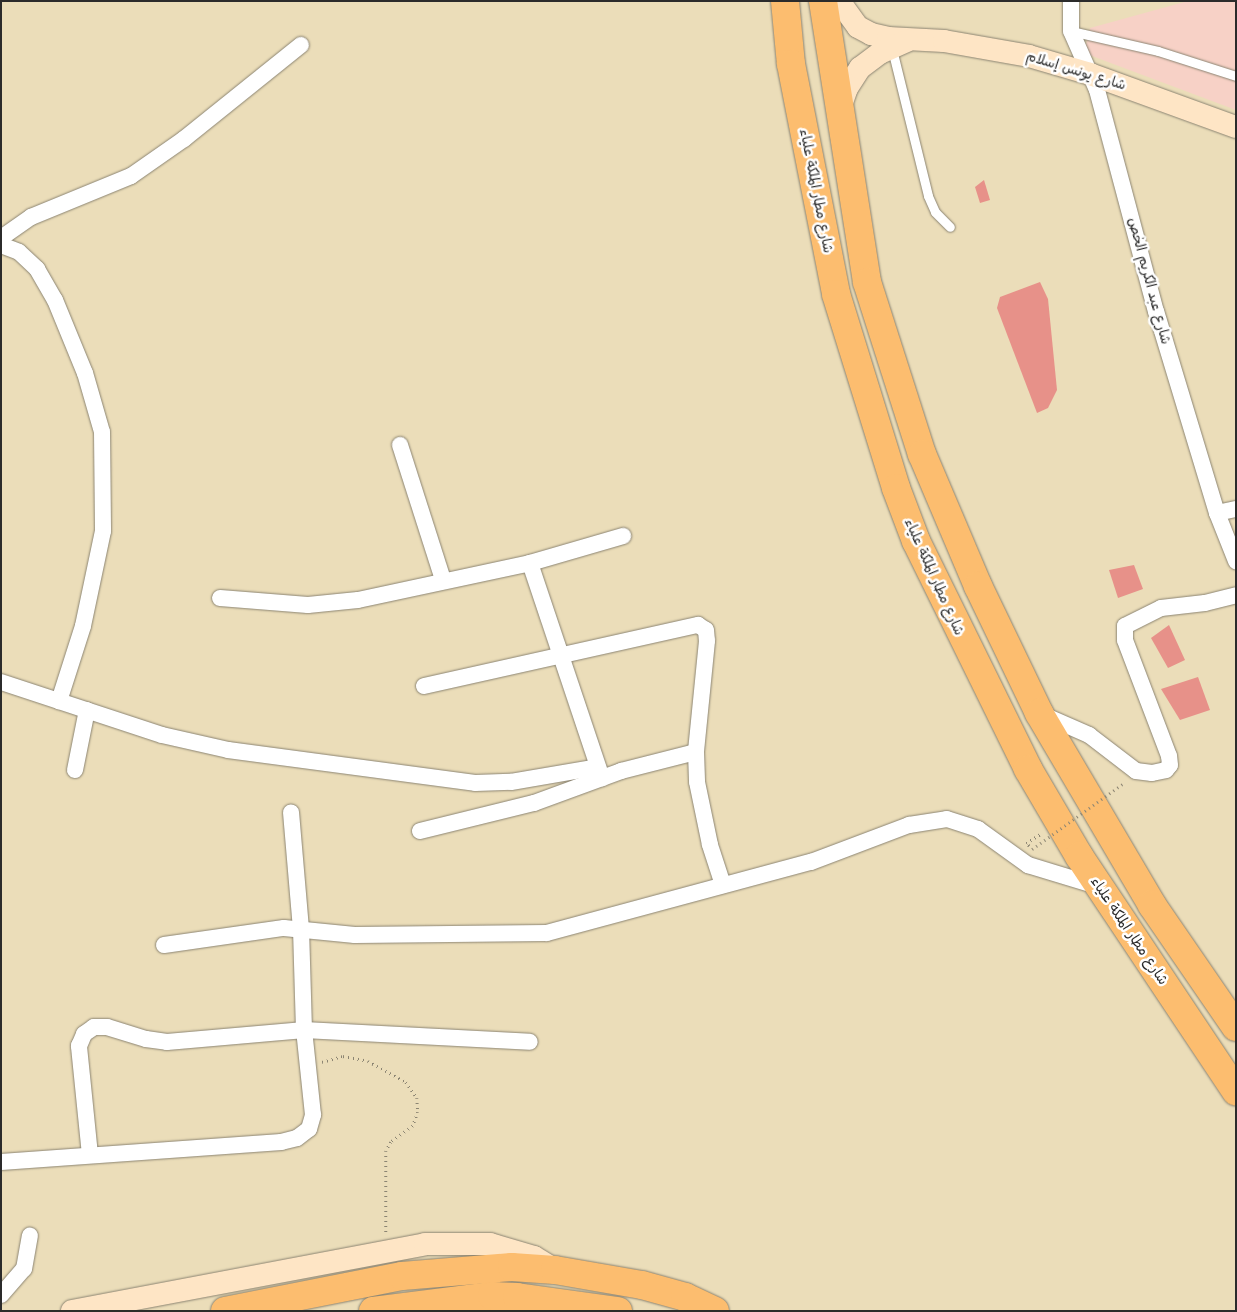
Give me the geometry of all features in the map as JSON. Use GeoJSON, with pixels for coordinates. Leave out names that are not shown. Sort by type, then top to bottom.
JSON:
{"type":"FeatureCollection","features":[{"type":"Feature","properties":{"kind":"highway","name":"شارع مطار الملكة علياء"},"geometry":{"type":"LineString","coordinates":[[784,1],[791,64],[836,294],[896,488],[916,541],[981,678],[1028,769],[1062,844],[1100,887],[1236,1091]]}},
{"type":"Feature","properties":{"kind":"highway"},"geometry":{"type":"LineString","coordinates":[[822,1],[867,282],[886,349],[922,454],[954,531],[1039,713],[1058,749],[1152,905],[1236,1027]]}},
{"type":"Feature","properties":{"kind":"highway"},"geometry":{"type":"LineString","coordinates":[[225,1311],[428,1272],[481,1268],[555,1270],[656,1289],[715,1311]]}},
{"type":"Feature","properties":{"kind":"highway"},"geometry":{"type":"LineString","coordinates":[[373,1311],[492,1296],[517,1297],[615,1311]]}},
{"type":"Feature","properties":{"kind":"street","name":"شارع يونس إسلام"},"geometry":{"type":"LineString","coordinates":[[838,1],[864,30],[901,43],[993,48],[1090,74],[1236,127]]}},
{"type":"Feature","properties":{"kind":"street","name":"شارع عبد الكريم الخص"},"geometry":{"type":"LineString","coordinates":[[1071,1],[1071,31],[1090,74],[1156,311],[1217,513],[1236,561]]}},
{"type":"Feature","properties":{"kind":"street"},"geometry":{"type":"LineString","coordinates":[[839,112],[847,88],[860,68],[901,43]]}},
{"type":"Feature","properties":{"kind":"street"},"geometry":{"type":"LineString","coordinates":[[1,238],[31,217],[131,176],[184,139],[301,45]]}},
{"type":"Feature","properties":{"kind":"street"},"geometry":{"type":"LineString","coordinates":[[1,245],[19,252],[37,269],[55,300],[85,373],[102,432],[103,531],[83,626],[59,701]]}},
{"type":"Feature","properties":{"kind":"street"},"geometry":{"type":"LineString","coordinates":[[400,444],[443,580]]}},
{"type":"Feature","properties":{"kind":"street"},"geometry":{"type":"LineString","coordinates":[[1217,513],[1236,509]]}},
{"type":"Feature","properties":{"kind":"street"},"geometry":{"type":"LineString","coordinates":[[220,598],[270,604],[330,605],[530,563],[623,536]]}},
{"type":"Feature","properties":{"kind":"street"},"geometry":{"type":"LineString","coordinates":[[530,563],[600,773]]}},
{"type":"Feature","properties":{"kind":"street"},"geometry":{"type":"LineString","coordinates":[[1039,713],[1081,731],[1136,771],[1152,773],[1167,769],[1169,756],[1125,640],[1125,626],[1161,608],[1205,604],[1236,595]]}},
{"type":"Feature","properties":{"kind":"street"},"geometry":{"type":"LineString","coordinates":[[424,686],[561,656],[680,627],[702,626],[707,641],[696,752],[697,782],[710,845],[723,884]]}},
{"type":"Feature","properties":{"kind":"street"},"geometry":{"type":"LineString","coordinates":[[1,682],[162,736],[228,750],[452,782],[511,782],[600,773],[696,752]]}},
{"type":"Feature","properties":{"kind":"street"},"geometry":{"type":"LineString","coordinates":[[75,770],[87,710]]}},
{"type":"Feature","properties":{"kind":"street"},"geometry":{"type":"LineString","coordinates":[[1058,749],[1062,739],[1081,731]]}},
{"type":"Feature","properties":{"kind":"street"},"geometry":{"type":"LineString","coordinates":[[420,831],[534,802],[600,773]]}},
{"type":"Feature","properties":{"kind":"street"},"geometry":{"type":"LineString","coordinates":[[1,1162],[297,1138],[303,1135],[312,1122],[304,1030],[301,929],[291,812]]}},
{"type":"Feature","properties":{"kind":"street"},"geometry":{"type":"LineString","coordinates":[[164,945],[284,928],[355,935],[532,935],[811,862],[910,825],[947,819],[978,829],[1028,865],[1100,887]]}},
{"type":"Feature","properties":{"kind":"street"},"geometry":{"type":"LineString","coordinates":[[1062,844],[1064,877]]}},
{"type":"Feature","properties":{"kind":"street"},"geometry":{"type":"LineString","coordinates":[[90,1155],[79,1046],[88,1030],[107,1027],[166,1042],[304,1030],[530,1042]]}},
{"type":"Feature","properties":{"kind":"street"},"geometry":{"type":"LineString","coordinates":[[1,1296],[24,1269],[30,1236]]}},
{"type":"Feature","properties":{"kind":"street"},"geometry":{"type":"LineString","coordinates":[[72,1311],[424,1244],[476,1242],[520,1251],[555,1270]]}},
{"type":"Feature","properties":{"kind":"lane"},"geometry":{"type":"LineString","coordinates":[[1071,31],[1158,51],[1236,76]]}},
{"type":"Feature","properties":{"kind":"lane"},"geometry":{"type":"LineString","coordinates":[[901,43],[928,196],[935,212],[950,227]]}},
{"type":"Feature","properties":{"kind":"path"},"geometry":{"type":"LineString","coordinates":[[1062,844],[1044,832],[1026,844],[1032,849],[1124,783]]}},
{"type":"Feature","properties":{"kind":"path"},"geometry":{"type":"LineString","coordinates":[[308,1071],[330,1058],[356,1057],[406,1082],[417,1098],[418,1112],[412,1126],[386,1150],[386,1250]]}},
{"type":"Feature","properties":{"kind":"shaded area"},"geometry":{"type":"Polygon","coordinates":[[[1188,1],[1236,1],[1236,110],[1084,53],[1090,28],[1188,1]]]}},
{"type":"Feature","properties":{"kind":"building"},"geometry":{"type":"Polygon","coordinates":[[[984,180],[990,200],[980,203],[975,187],[984,180]]]}},
{"type":"Feature","properties":{"kind":"building"},"geometry":{"type":"Polygon","coordinates":[[[1040,282],[1048,299],[1057,390],[1048,408],[1037,413],[997,308],[1000,297],[1040,282]]]}},
{"type":"Feature","properties":{"kind":"building"},"geometry":{"type":"Polygon","coordinates":[[[1134,565],[1143,589],[1118,598],[1109,570],[1134,565]]]}},
{"type":"Feature","properties":{"kind":"building"},"geometry":{"type":"Polygon","coordinates":[[[1169,625],[1185,660],[1168,668],[1151,638],[1169,625]]]}},
{"type":"Feature","properties":{"kind":"building"},"geometry":{"type":"Polygon","coordinates":[[[1198,677],[1210,710],[1180,720],[1161,689],[1198,677]]]}}]}
